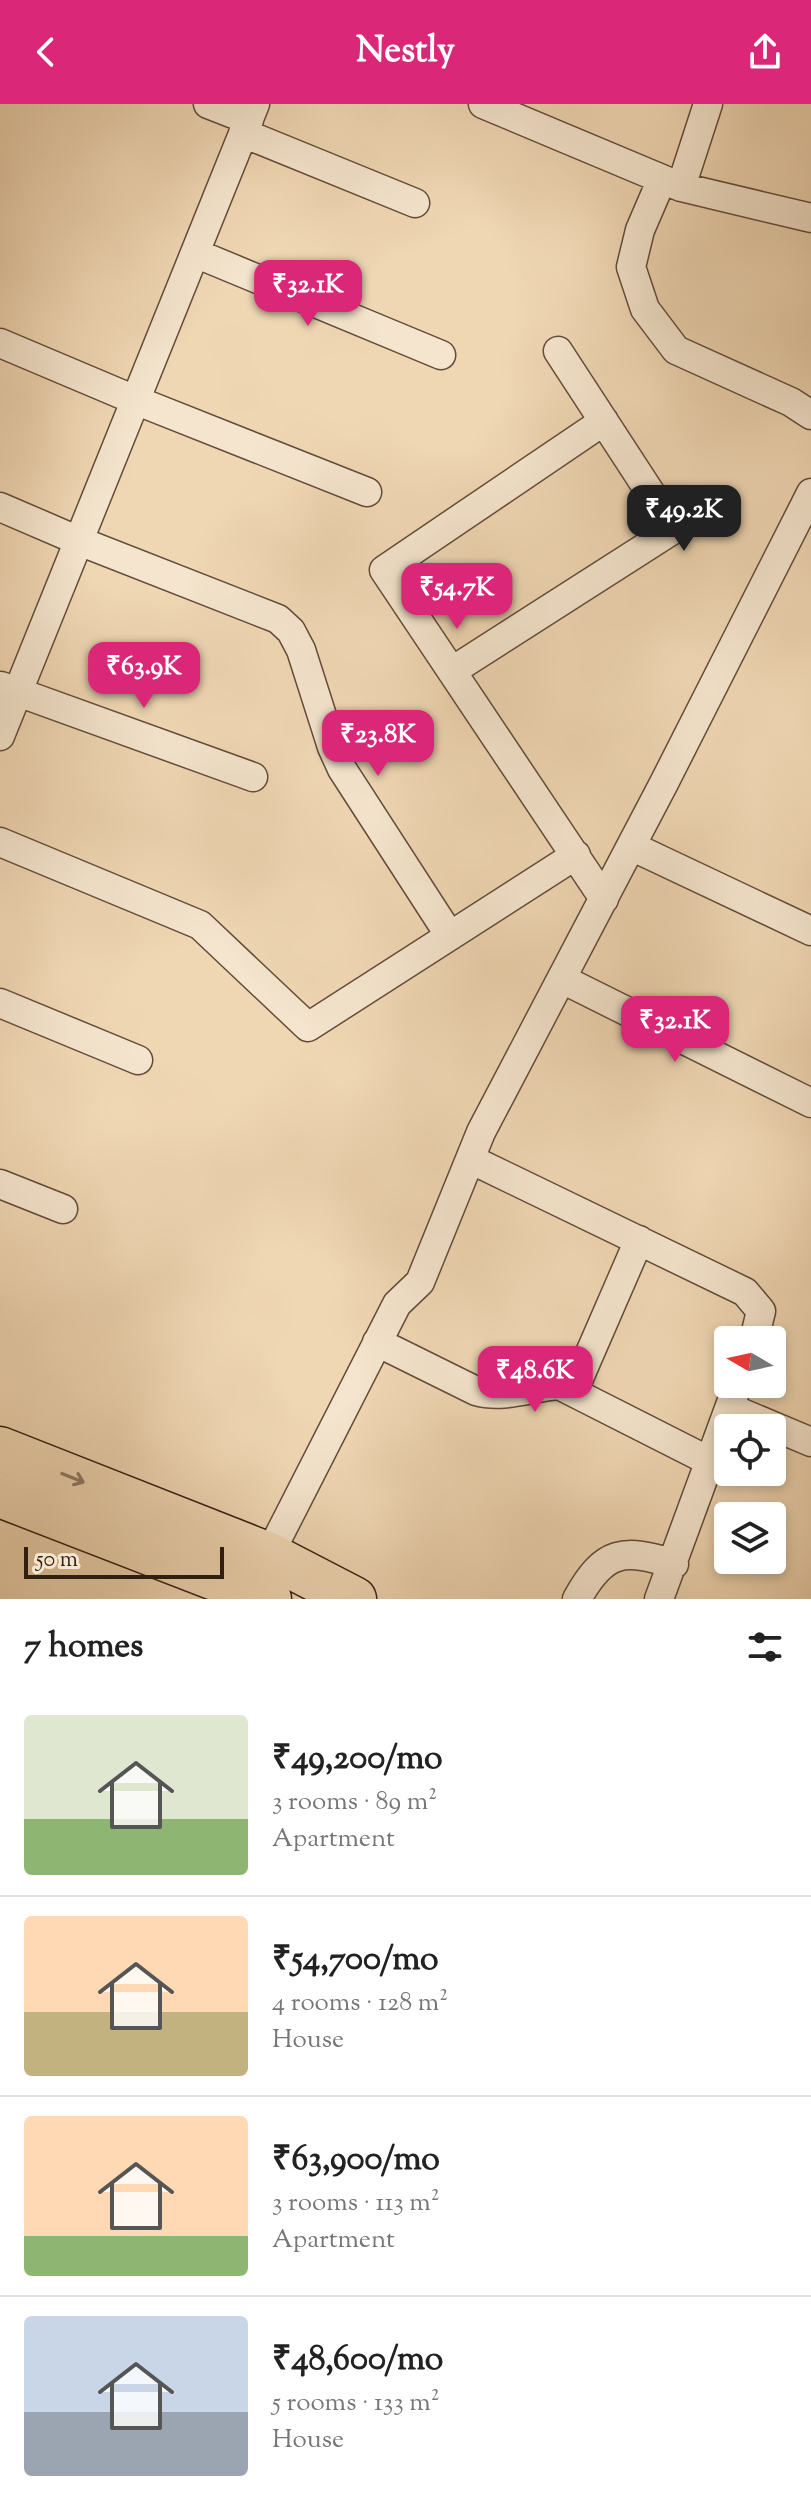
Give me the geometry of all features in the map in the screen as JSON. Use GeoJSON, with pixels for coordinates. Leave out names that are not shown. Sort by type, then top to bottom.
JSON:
{"type":"FeatureCollection","features":[{"type":"Feature","properties":{"kind":"highway"},"geometry":{"type":"LineString","coordinates":[[0,1449],[269,1555],[354,1599]]}},
{"type":"Feature","properties":{"kind":"highway"},"geometry":{"type":"LineString","coordinates":[[0,1495],[269,1599]]}},
{"type":"Feature","properties":{"kind":"street"},"geometry":{"type":"LineString","coordinates":[[208,104],[249,119],[415,203]]}},
{"type":"Feature","properties":{"kind":"street"},"geometry":{"type":"LineString","coordinates":[[483,104],[672,183],[811,218]]}},
{"type":"Feature","properties":{"kind":"street"},"geometry":{"type":"LineString","coordinates":[[708,104],[672,183],[640,230],[631,267],[645,309],[676,350],[791,402],[811,415]]}},
{"type":"Feature","properties":{"kind":"street"},"geometry":{"type":"LineString","coordinates":[[0,736],[9,688],[79,541],[249,119]]}},
{"type":"Feature","properties":{"kind":"street"},"geometry":{"type":"LineString","coordinates":[[195,253],[441,355]]}},
{"type":"Feature","properties":{"kind":"street"},"geometry":{"type":"LineString","coordinates":[[0,343],[367,492]]}},
{"type":"Feature","properties":{"kind":"street"},"geometry":{"type":"LineString","coordinates":[[452,671],[674,529],[558,351]]}},
{"type":"Feature","properties":{"kind":"street"},"geometry":{"type":"LineString","coordinates":[[604,421],[384,570],[604,899]]}},
{"type":"Feature","properties":{"kind":"street"},"geometry":{"type":"LineString","coordinates":[[269,1555],[397,1304],[420,1282],[481,1132],[811,493]]}},
{"type":"Feature","properties":{"kind":"street"},"geometry":{"type":"LineString","coordinates":[[0,507],[278,619],[291,631],[301,650],[342,769],[450,936]]}},
{"type":"Feature","properties":{"kind":"street"},"geometry":{"type":"LineString","coordinates":[[9,688],[253,777]]}},
{"type":"Feature","properties":{"kind":"street"},"geometry":{"type":"LineString","coordinates":[[0,842],[200,925],[308,1027],[576,855]]}},
{"type":"Feature","properties":{"kind":"street"},"geometry":{"type":"LineString","coordinates":[[631,846],[808,922]]}},
{"type":"Feature","properties":{"kind":"street"},"geometry":{"type":"LineString","coordinates":[[562,979],[811,1103]]}},
{"type":"Feature","properties":{"kind":"street"},"geometry":{"type":"LineString","coordinates":[[0,1003],[138,1060]]}},
{"type":"Feature","properties":{"kind":"street"},"geometry":{"type":"LineString","coordinates":[[470,1159],[745,1292],[761,1311],[757,1326]]}},
{"type":"Feature","properties":{"kind":"street"},"geometry":{"type":"LineString","coordinates":[[0,1184],[63,1209]]}},
{"type":"Feature","properties":{"kind":"street"},"geometry":{"type":"LineString","coordinates":[[573,1392],[639,1240]]}},
{"type":"Feature","properties":{"kind":"street"},"geometry":{"type":"LineString","coordinates":[[377,1342],[476,1391],[491,1395],[559,1385],[711,1462]]}},
{"type":"Feature","properties":{"kind":"street"},"geometry":{"type":"LineString","coordinates":[[659,1599],[733,1398]]}},
{"type":"Feature","properties":{"kind":"street"},"geometry":{"type":"LineString","coordinates":[[737,1398],[811,1442]]}},
{"type":"Feature","properties":{"kind":"street"},"geometry":{"type":"LineString","coordinates":[[577,1599],[586,1582],[603,1562],[616,1557],[638,1554],[674,1564]]}}]}
